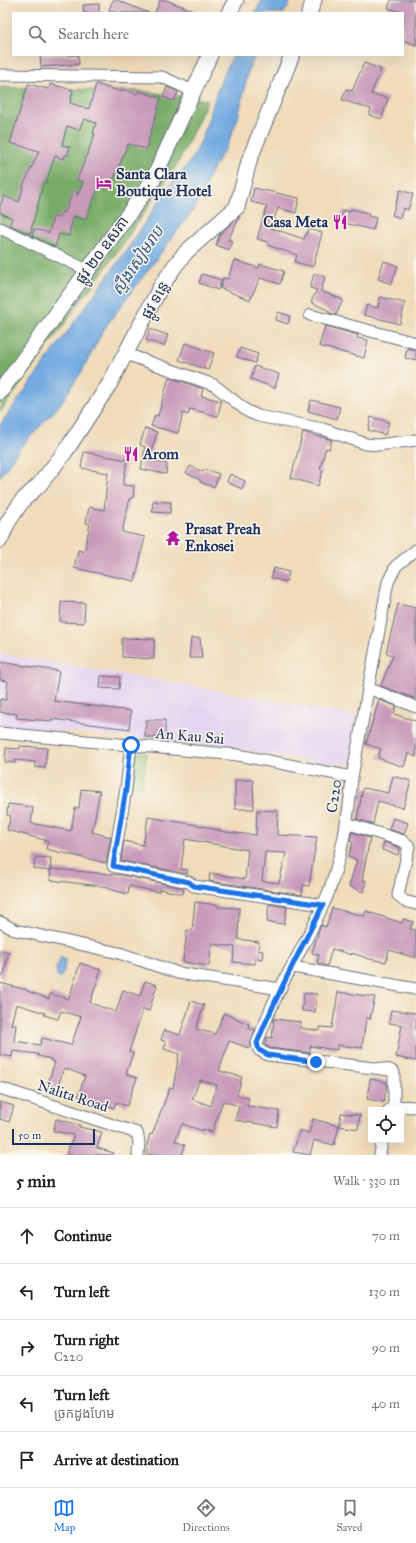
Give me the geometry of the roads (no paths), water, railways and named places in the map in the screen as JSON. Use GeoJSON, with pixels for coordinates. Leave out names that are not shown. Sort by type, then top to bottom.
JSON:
{"type":"FeatureCollection","features":[{"type":"Feature","properties":{"kind":"street"},"geometry":{"type":"LineString","coordinates":[[230,12],[236,0]]}},
{"type":"Feature","properties":{"kind":"street"},"geometry":{"type":"LineString","coordinates":[[309,12],[314,0]]}},
{"type":"Feature","properties":{"kind":"street","name":"ផ្លូវ ២០ ឧសភា"},"geometry":{"type":"LineString","coordinates":[[0,392],[153,180],[210,56]]}},
{"type":"Feature","properties":{"kind":"street","name":"ផ្លូវ ទន្លេ"},"geometry":{"type":"LineString","coordinates":[[0,540],[8,522],[22,501],[39,485],[65,452],[110,383],[160,288],[178,262],[186,252],[237,207],[250,158],[292,56]]}},
{"type":"Feature","properties":{"kind":"street"},"geometry":{"type":"LineString","coordinates":[[0,75],[162,78],[193,91]]}},
{"type":"Feature","properties":{"kind":"street"},"geometry":{"type":"LineString","coordinates":[[0,228],[87,270]]}},
{"type":"Feature","properties":{"kind":"street"},"geometry":{"type":"LineString","coordinates":[[310,315],[416,343]]}},
{"type":"Feature","properties":{"kind":"street"},"geometry":{"type":"LineString","coordinates":[[126,354],[214,385],[247,411],[258,416],[323,429],[366,444],[378,445],[416,440]]}},
{"type":"Feature","properties":{"kind":"street","name":"C220"},"geometry":{"type":"LineString","coordinates":[[391,1107],[394,1073],[390,1070],[268,1055],[259,1050],[257,1043],[280,989],[293,967],[323,905],[336,868],[346,823],[352,777],[368,688],[391,573],[396,566],[416,550]]}},
{"type":"Feature","properties":{"kind":"street"},"geometry":{"type":"LineString","coordinates":[[368,688],[416,707]]}},
{"type":"Feature","properties":{"kind":"street","name":"An Kau Sai"},"geometry":{"type":"LineString","coordinates":[[0,733],[238,755],[352,777]]}},
{"type":"Feature","properties":{"kind":"street"},"geometry":{"type":"LineString","coordinates":[[131,745],[126,789],[113,866],[189,882],[194,886],[323,905]]}},
{"type":"Feature","properties":{"kind":"street"},"geometry":{"type":"LineString","coordinates":[[346,823],[403,841],[409,846],[398,895],[404,901],[416,904]]}},
{"type":"Feature","properties":{"kind":"street"},"geometry":{"type":"LineString","coordinates":[[0,922],[15,930],[119,953],[178,973],[280,989]]}},
{"type":"Feature","properties":{"kind":"street"},"geometry":{"type":"LineString","coordinates":[[293,967],[416,990]]}},
{"type":"Feature","properties":{"kind":"street","name":"Nalita Road"},"geometry":{"type":"LineString","coordinates":[[0,1088],[137,1133],[139,1142],[138,1155]]}},
{"type":"Feature","properties":{"kind":"street"},"geometry":{"type":"LineString","coordinates":[[404,1107],[416,1107]]}},
{"type":"Feature","properties":{"kind":"street"},"geometry":{"type":"LineString","coordinates":[[380,1155],[382,1143]]}},
{"type":"Feature","properties":{"kind":"water"},"geometry":{"type":"Polygon","coordinates":[[[262,0],[292,0],[285,12],[256,12],[262,0]]]}},
{"type":"Feature","properties":{"kind":"water","name":"ស្ទឹងសៀមរាប"},"geometry":{"type":"Polygon","coordinates":[[[233,56],[255,56],[249,68],[238,118],[227,146],[212,170],[196,206],[104,329],[82,371],[59,406],[19,449],[0,477],[0,425],[133,241],[167,189],[192,159],[202,139],[219,85],[233,56]]]}},
{"type":"Feature","properties":{"kind":"water"},"geometry":{"type":"Polygon","coordinates":[[[61,957],[65,959],[64,970],[61,977],[57,977],[56,968],[61,957]]]}},
{"type":"Feature","properties":{"kind":"place","name":"Santa Clara Boutique Hotel"},"geometry":{"type":"Point","coordinates":[104,183]}},
{"type":"Feature","properties":{"kind":"place","name":"Casa Meta"},"geometry":{"type":"Point","coordinates":[340,222]}},
{"type":"Feature","properties":{"kind":"place","name":"Arom"},"geometry":{"type":"Point","coordinates":[131,454]}},
{"type":"Feature","properties":{"kind":"place","name":"Prasat Preah Enkosei"},"geometry":{"type":"Point","coordinates":[173,538]}}]}
